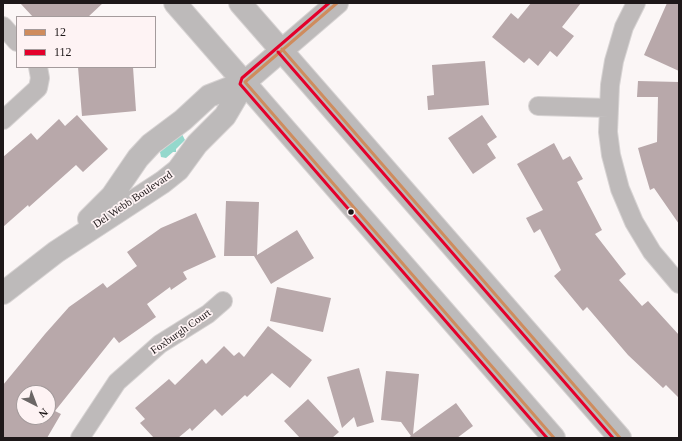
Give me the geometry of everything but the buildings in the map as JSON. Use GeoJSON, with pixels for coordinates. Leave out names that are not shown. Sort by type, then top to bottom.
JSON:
{"type":"FeatureCollection","features":[{"type":"Feature","properties":{"kind":"main road"},"geometry":{"type":"LineString","coordinates":[[175,3],[554,438]]}},
{"type":"Feature","properties":{"kind":"main road"},"geometry":{"type":"LineString","coordinates":[[240,3],[282,49],[620,438]]}},
{"type":"Feature","properties":{"kind":"main road","name":"Del Webb Boulevard"},"geometry":{"type":"LineString","coordinates":[[3,294],[56,252],[163,182],[178,170],[197,144],[225,116],[245,82],[337,3]]}},
{"type":"Feature","properties":{"kind":"main road","name":"Del Webb Boulevard"},"geometry":{"type":"LineString","coordinates":[[56,252],[112,196],[138,158],[151,144],[183,120],[209,96],[245,82]]}},
{"type":"Feature","properties":{"kind":"street"},"geometry":{"type":"LineString","coordinates":[[636,3],[624,27],[614,61],[608,108],[611,155],[620,189],[634,222],[652,252],[679,284]]}},
{"type":"Feature","properties":{"kind":"street"},"geometry":{"type":"LineString","coordinates":[[3,26],[16,41]]}},
{"type":"Feature","properties":{"kind":"street"},"geometry":{"type":"LineString","coordinates":[[3,120],[38,88],[40,78],[38,68]]}},
{"type":"Feature","properties":{"kind":"street"},"geometry":{"type":"LineString","coordinates":[[538,106],[608,108]]}},
{"type":"Feature","properties":{"kind":"street","name":"Foxburgh Court"},"geometry":{"type":"LineString","coordinates":[[80,438],[117,382],[160,344],[208,314],[222,301]]}},
{"type":"Feature","properties":{"kind":"shaded area"},"geometry":{"type":"Polygon","coordinates":[[[182,134],[185,140],[176,149],[176,152],[173,152],[166,158],[161,157],[160,152],[182,134]]]}},
{"type":"Feature","properties":{"kind":"transit line","name":"112"},"geometry":{"type":"LineString","coordinates":[[329,3],[242,78],[240,84],[547,438]]}},
{"type":"Feature","properties":{"kind":"transit line","name":"12"},"geometry":{"type":"LineString","coordinates":[[337,3],[245,82],[554,438]]}},
{"type":"Feature","properties":{"kind":"transit line","name":"12"},"geometry":{"type":"LineString","coordinates":[[282,49],[620,438]]}},
{"type":"Feature","properties":{"kind":"transit line","name":"112"},"geometry":{"type":"LineString","coordinates":[[278,52],[613,438]]}}]}
